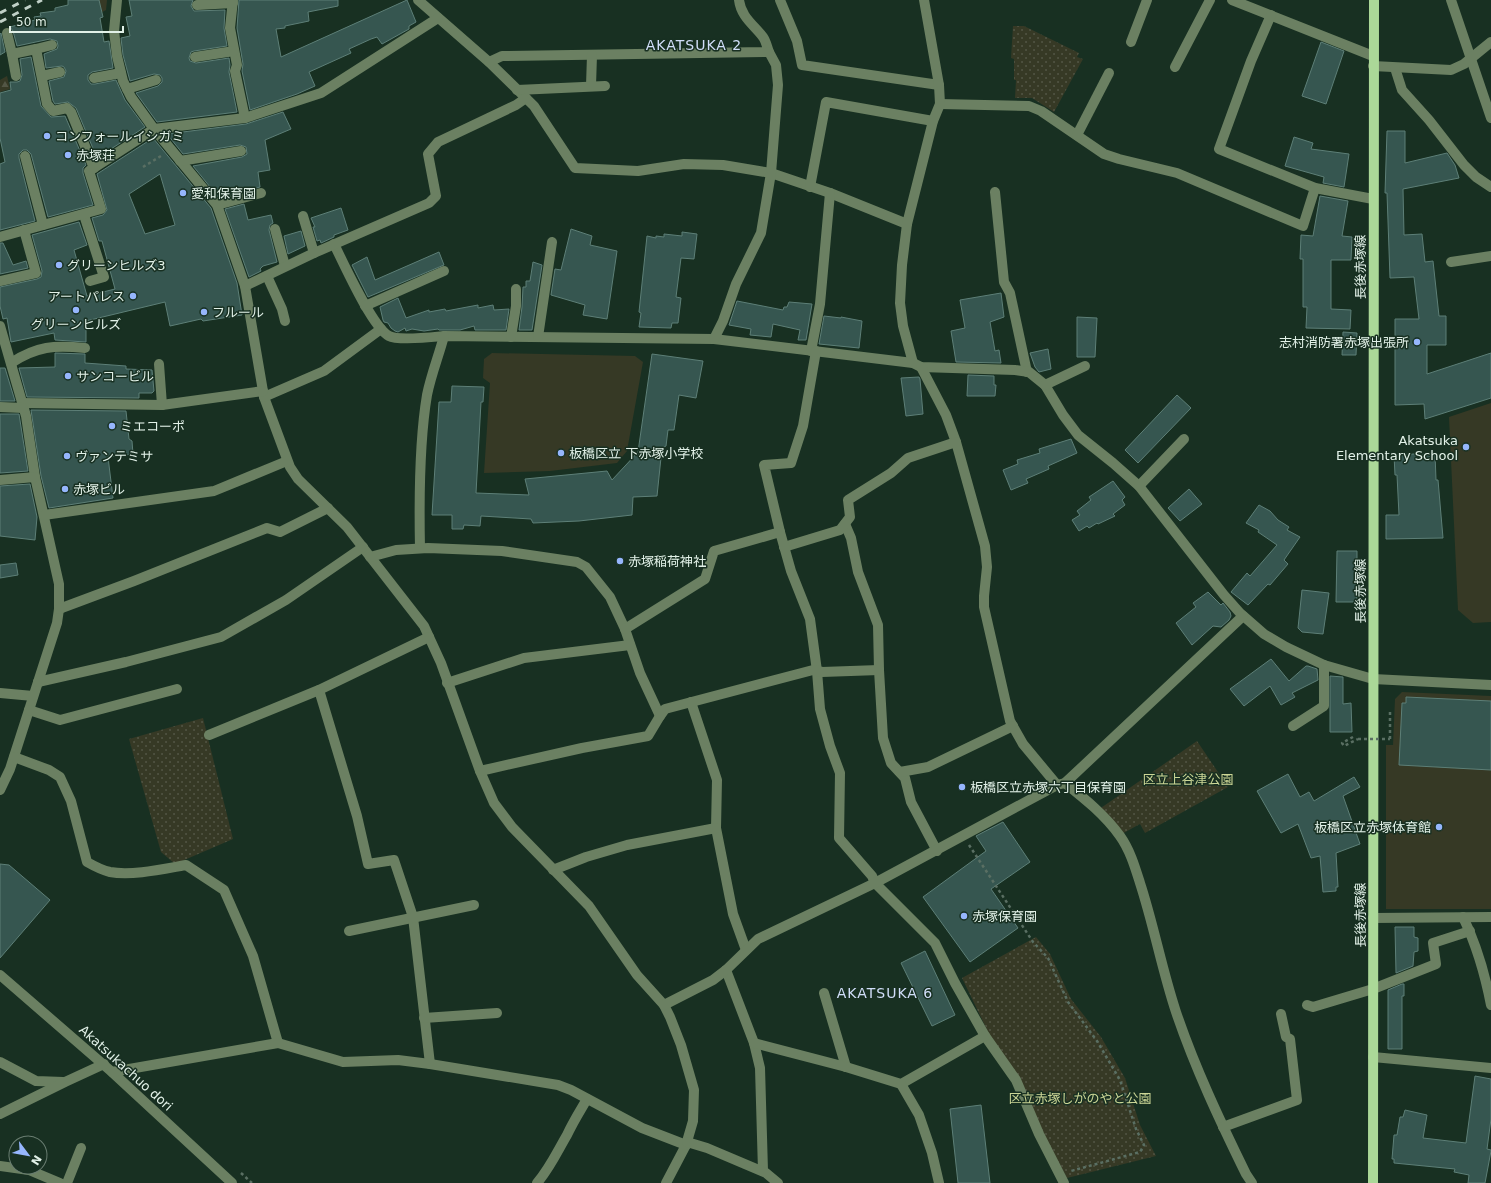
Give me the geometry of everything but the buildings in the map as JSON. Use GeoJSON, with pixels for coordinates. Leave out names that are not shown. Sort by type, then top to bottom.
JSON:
{"type":"FeatureCollection","features":[{"type":"Feature","properties":{"kind":"main road","name":"長後赤塚線"},"geometry":{"type":"LineString","coordinates":[[1372,2],[1373,1183]]}},
{"type":"Feature","properties":{"kind":"street"},"geometry":{"type":"LineString","coordinates":[[117,0],[114,31],[123,81],[131,98],[154,129],[217,205],[244,286],[264,394],[287,461],[298,479],[347,527],[424,626],[441,663],[480,771],[494,803],[512,827],[588,906],[637,975],[664,1004],[681,1045],[694,1090],[693,1121],[686,1144],[666,1183]]}},
{"type":"Feature","properties":{"kind":"street"},"geometry":{"type":"LineString","coordinates":[[418,0],[489,62],[534,106],[575,168],[638,171],[684,164],[723,165],[771,173],[830,193],[907,224]]}},
{"type":"Feature","properties":{"kind":"street"},"geometry":{"type":"LineString","coordinates":[[714,339],[723,321],[736,284],[761,232],[771,173],[778,85],[776,65],[769,52],[764,37],[750,24],[739,0]]}},
{"type":"Feature","properties":{"kind":"street"},"geometry":{"type":"LineString","coordinates":[[780,0],[797,41],[802,65],[939,85]]}},
{"type":"Feature","properties":{"kind":"street"},"geometry":{"type":"LineString","coordinates":[[924,0],[939,85],[940,104],[933,122],[907,224],[902,265],[900,303],[903,326],[917,365],[946,415],[956,442],[984,546],[987,567],[984,607],[1010,722],[1023,744],[1061,784],[1098,810],[1120,835],[1130,853],[1148,905],[1176,1010],[1202,1081],[1246,1174],[1252,1183]]}},
{"type":"Feature","properties":{"kind":"street"},"geometry":{"type":"LineString","coordinates":[[1131,42],[1147,0]]}},
{"type":"Feature","properties":{"kind":"street"},"geometry":{"type":"LineString","coordinates":[[1175,67],[1210,0]]}},
{"type":"Feature","properties":{"kind":"street"},"geometry":{"type":"LineString","coordinates":[[1232,0],[1271,15],[1373,61],[1395,68],[1451,70],[1460,66],[1491,42]]}},
{"type":"Feature","properties":{"kind":"street"},"geometry":{"type":"LineString","coordinates":[[1451,0],[1471,58],[1487,95],[1491,118]]}},
{"type":"Feature","properties":{"kind":"street"},"geometry":{"type":"LineString","coordinates":[[197,5],[233,2],[230,28],[237,65],[235,71],[244,118]]}},
{"type":"Feature","properties":{"kind":"street"},"geometry":{"type":"LineString","coordinates":[[1271,15],[1251,62],[1220,148],[1315,188],[1373,199]]}},
{"type":"Feature","properties":{"kind":"street"},"geometry":{"type":"LineString","coordinates":[[0,238],[43,224],[84,215],[101,209],[89,171],[154,129],[244,118],[321,93],[438,18]]}},
{"type":"Feature","properties":{"kind":"street"},"geometry":{"type":"LineString","coordinates":[[6,33],[16,76]]}},
{"type":"Feature","properties":{"kind":"street"},"geometry":{"type":"LineString","coordinates":[[12,54],[52,45]]}},
{"type":"Feature","properties":{"kind":"street"},"geometry":{"type":"LineString","coordinates":[[36,49],[46,104],[53,111],[67,108],[71,112],[94,168]]}},
{"type":"Feature","properties":{"kind":"street"},"geometry":{"type":"LineString","coordinates":[[194,57],[234,51]]}},
{"type":"Feature","properties":{"kind":"street"},"geometry":{"type":"LineString","coordinates":[[489,62],[502,56],[769,52]]}},
{"type":"Feature","properties":{"kind":"street"},"geometry":{"type":"LineString","coordinates":[[591,86],[592,55]]}},
{"type":"Feature","properties":{"kind":"street"},"geometry":{"type":"LineString","coordinates":[[1395,68],[1402,90],[1429,120],[1464,165],[1476,177],[1491,187]]}},
{"type":"Feature","properties":{"kind":"street"},"geometry":{"type":"LineString","coordinates":[[42,76],[60,72]]}},
{"type":"Feature","properties":{"kind":"street"},"geometry":{"type":"LineString","coordinates":[[94,78],[121,73]]}},
{"type":"Feature","properties":{"kind":"street"},"geometry":{"type":"LineString","coordinates":[[1077,135],[1108,73]]}},
{"type":"Feature","properties":{"kind":"street"},"geometry":{"type":"LineString","coordinates":[[127,89],[156,80]]}},
{"type":"Feature","properties":{"kind":"street"},"geometry":{"type":"LineString","coordinates":[[517,90],[605,86]]}},
{"type":"Feature","properties":{"kind":"street"},"geometry":{"type":"LineString","coordinates":[[244,286],[334,244],[429,203],[436,196],[428,154],[438,142],[516,106],[526,98]]}},
{"type":"Feature","properties":{"kind":"street"},"geometry":{"type":"LineString","coordinates":[[810,187],[826,102],[933,122]]}},
{"type":"Feature","properties":{"kind":"street"},"geometry":{"type":"LineString","coordinates":[[940,104],[1029,106],[1041,111],[1104,154],[1177,173],[1303,226],[1315,188]]}},
{"type":"Feature","properties":{"kind":"street"},"geometry":{"type":"LineString","coordinates":[[180,161],[241,151]]}},
{"type":"Feature","properties":{"kind":"street"},"geometry":{"type":"LineString","coordinates":[[25,156],[43,224]]}},
{"type":"Feature","properties":{"kind":"street"},"geometry":{"type":"LineString","coordinates":[[995,192],[1004,282],[1010,293],[1027,372]]}},
{"type":"Feature","properties":{"kind":"street"},"geometry":{"type":"LineString","coordinates":[[830,193],[820,304],[803,426],[791,463],[764,465],[791,571],[810,619],[817,671],[820,709],[830,746],[840,773],[839,838],[872,876],[875,883],[935,943],[955,983],[985,1036],[1016,1080],[1062,1179]]}},
{"type":"Feature","properties":{"kind":"street"},"geometry":{"type":"LineString","coordinates":[[217,205],[261,194]]}},
{"type":"Feature","properties":{"kind":"street"},"geometry":{"type":"LineString","coordinates":[[84,215],[104,277],[90,281]]}},
{"type":"Feature","properties":{"kind":"street"},"geometry":{"type":"LineString","coordinates":[[303,216],[314,253]]}},
{"type":"Feature","properties":{"kind":"street"},"geometry":{"type":"LineString","coordinates":[[274,229],[285,266]]}},
{"type":"Feature","properties":{"kind":"street"},"geometry":{"type":"LineString","coordinates":[[0,281],[36,273],[24,230]]}},
{"type":"Feature","properties":{"kind":"street"},"geometry":{"type":"LineString","coordinates":[[538,337],[552,242]]}},
{"type":"Feature","properties":{"kind":"street"},"geometry":{"type":"LineString","coordinates":[[334,244],[365,306],[381,329],[390,337],[511,336],[714,339],[917,365],[1027,372],[1045,385],[1063,415],[1078,435],[1113,462],[1139,486],[1224,595],[1241,614],[1264,634],[1286,647],[1324,665],[1373,679],[1491,684]]}},
{"type":"Feature","properties":{"kind":"street"},"geometry":{"type":"LineString","coordinates":[[1451,262],[1491,256]]}},
{"type":"Feature","properties":{"kind":"street"},"geometry":{"type":"LineString","coordinates":[[365,306],[444,270]]}},
{"type":"Feature","properties":{"kind":"street"},"geometry":{"type":"LineString","coordinates":[[266,276],[282,309],[285,321]]}},
{"type":"Feature","properties":{"kind":"street"},"geometry":{"type":"LineString","coordinates":[[511,336],[516,306],[516,288]]}},
{"type":"Feature","properties":{"kind":"street"},"geometry":{"type":"LineString","coordinates":[[0,326],[23,406],[35,478],[59,584],[59,609],[57,623],[10,769],[0,790]]}},
{"type":"Feature","properties":{"kind":"street"},"geometry":{"type":"LineString","coordinates":[[0,407],[162,405],[264,394],[324,371],[381,329]]}},
{"type":"Feature","properties":{"kind":"street"},"geometry":{"type":"LineString","coordinates":[[420,548],[420,498],[424,416],[428,393],[444,336]]}},
{"type":"Feature","properties":{"kind":"street"},"geometry":{"type":"LineString","coordinates":[[11,364],[31,352],[51,347],[63,346],[85,348]]}},
{"type":"Feature","properties":{"kind":"street"},"geometry":{"type":"LineString","coordinates":[[159,364],[162,405]]}},
{"type":"Feature","properties":{"kind":"street"},"geometry":{"type":"LineString","coordinates":[[1045,385],[1085,366]]}},
{"type":"Feature","properties":{"kind":"street"},"geometry":{"type":"LineString","coordinates":[[1139,486],[1184,439]]}},
{"type":"Feature","properties":{"kind":"street"},"geometry":{"type":"LineString","coordinates":[[784,547],[840,530],[850,517],[848,500],[891,473],[908,458],[956,442]]}},
{"type":"Feature","properties":{"kind":"street"},"geometry":{"type":"LineString","coordinates":[[44,515],[214,491],[287,461]]}},
{"type":"Feature","properties":{"kind":"street"},"geometry":{"type":"LineString","coordinates":[[0,480],[35,478]]}},
{"type":"Feature","properties":{"kind":"street"},"geometry":{"type":"LineString","coordinates":[[59,609],[267,528],[280,532],[328,508]]}},
{"type":"Feature","properties":{"kind":"street"},"geometry":{"type":"LineString","coordinates":[[845,524],[858,572],[878,625],[883,738],[890,763],[905,778],[910,802],[937,851]]}},
{"type":"Feature","properties":{"kind":"street"},"geometry":{"type":"LineString","coordinates":[[625,629],[705,579],[714,551],[780,532]]}},
{"type":"Feature","properties":{"kind":"street"},"geometry":{"type":"LineString","coordinates":[[38,682],[126,662],[221,637],[286,600],[362,547]]}},
{"type":"Feature","properties":{"kind":"street"},"geometry":{"type":"LineString","coordinates":[[370,557],[396,550],[420,548],[502,551],[577,562],[586,566],[610,597],[625,629],[640,673],[660,716]]}},
{"type":"Feature","properties":{"kind":"street"},"geometry":{"type":"LineString","coordinates":[[664,1004],[713,980],[726,970],[758,939],[875,883],[1061,784],[1241,614]]}},
{"type":"Feature","properties":{"kind":"street"},"geometry":{"type":"LineString","coordinates":[[209,735],[319,690],[429,638]]}},
{"type":"Feature","properties":{"kind":"street"},"geometry":{"type":"LineString","coordinates":[[447,683],[524,658],[630,645]]}},
{"type":"Feature","properties":{"kind":"street"},"geometry":{"type":"LineString","coordinates":[[1293,726],[1324,706],[1324,665]]}},
{"type":"Feature","properties":{"kind":"street"},"geometry":{"type":"LineString","coordinates":[[480,771],[582,748],[648,736],[665,709],[813,670],[879,670]]}},
{"type":"Feature","properties":{"kind":"street"},"geometry":{"type":"LineString","coordinates":[[29,710],[60,720],[177,689]]}},
{"type":"Feature","properties":{"kind":"street"},"geometry":{"type":"LineString","coordinates":[[319,690],[357,816],[368,864],[394,860],[413,917],[430,1064]]}},
{"type":"Feature","properties":{"kind":"street"},"geometry":{"type":"LineString","coordinates":[[0,693],[33,696]]}},
{"type":"Feature","properties":{"kind":"street"},"geometry":{"type":"LineString","coordinates":[[690,702],[717,780],[716,828],[733,914],[746,950]]}},
{"type":"Feature","properties":{"kind":"street"},"geometry":{"type":"LineString","coordinates":[[900,772],[928,767],[1013,726]]}},
{"type":"Feature","properties":{"kind":"street"},"geometry":{"type":"LineString","coordinates":[[14,757],[49,770],[60,777],[71,801],[86,862],[99,869],[111,872],[141,872],[186,865],[224,890],[253,956],[278,1043]]}},
{"type":"Feature","properties":{"kind":"street"},"geometry":{"type":"LineString","coordinates":[[553,870],[586,857],[627,845],[716,828]]}},
{"type":"Feature","properties":{"kind":"street"},"geometry":{"type":"LineString","coordinates":[[349,931],[474,905]]}},
{"type":"Feature","properties":{"kind":"street"},"geometry":{"type":"LineString","coordinates":[[1463,917],[1470,931],[1486,976],[1491,1005]]}},
{"type":"Feature","properties":{"kind":"street"},"geometry":{"type":"LineString","coordinates":[[1373,918],[1491,917]]}},
{"type":"Feature","properties":{"kind":"street"},"geometry":{"type":"LineString","coordinates":[[1307,1005],[1313,1007],[1373,989],[1436,964],[1433,943],[1470,931]]}},
{"type":"Feature","properties":{"kind":"street"},"geometry":{"type":"LineString","coordinates":[[1486,976],[1491,964]]}},
{"type":"Feature","properties":{"kind":"street"},"geometry":{"type":"LineString","coordinates":[[726,970],[754,1043],[760,1068],[765,1176]]}},
{"type":"Feature","properties":{"kind":"street","name":"Akatsukachuo dori"},"geometry":{"type":"LineString","coordinates":[[0,975],[104,1064],[232,1183]]}},
{"type":"Feature","properties":{"kind":"street"},"geometry":{"type":"LineString","coordinates":[[824,993],[846,1067]]}},
{"type":"Feature","properties":{"kind":"street"},"geometry":{"type":"LineString","coordinates":[[424,1018],[497,1013]]}},
{"type":"Feature","properties":{"kind":"street"},"geometry":{"type":"LineString","coordinates":[[1223,1127],[1297,1100],[1290,1039],[1286,1037],[1281,1014]]}},
{"type":"Feature","properties":{"kind":"street"},"geometry":{"type":"LineString","coordinates":[[901,1084],[985,1036]]}},
{"type":"Feature","properties":{"kind":"street"},"geometry":{"type":"LineString","coordinates":[[112,1072],[278,1043],[343,1062],[398,1060],[558,1085],[571,1090],[642,1128],[686,1144],[707,1148],[778,1183]]}},
{"type":"Feature","properties":{"kind":"street"},"geometry":{"type":"LineString","coordinates":[[754,1043],[846,1067],[901,1084],[919,1115],[932,1153],[939,1183]]}},
{"type":"Feature","properties":{"kind":"street"},"geometry":{"type":"LineString","coordinates":[[1372,1056],[1491,1068]]}},
{"type":"Feature","properties":{"kind":"street"},"geometry":{"type":"LineString","coordinates":[[0,1062],[36,1081],[65,1082]]}},
{"type":"Feature","properties":{"kind":"street"},"geometry":{"type":"LineString","coordinates":[[0,1114],[104,1064]]}},
{"type":"Feature","properties":{"kind":"street"},"geometry":{"type":"LineString","coordinates":[[537,1183],[545,1174],[555,1158],[567,1133],[588,1099]]}},
{"type":"Feature","properties":{"kind":"street"},"geometry":{"type":"LineString","coordinates":[[68,1183],[81,1148]]}},
{"type":"Feature","properties":{"kind":"street"},"geometry":{"type":"LineString","coordinates":[[0,1166],[29,1170],[60,1183]]}},
{"type":"Feature","properties":{"kind":"path"},"geometry":{"type":"LineString","coordinates":[[143,167],[171,150]]}},
{"type":"Feature","properties":{"kind":"path"},"geometry":{"type":"LineString","coordinates":[[1353,737],[1342,743],[1344,746],[1358,739],[1390,740],[1390,712]]}},
{"type":"Feature","properties":{"kind":"path"},"geometry":{"type":"LineString","coordinates":[[964,836],[1033,942],[1048,958],[1068,1002],[1097,1040],[1120,1080],[1136,1129],[1144,1145],[1140,1152],[1062,1179]]}},
{"type":"Feature","properties":{"kind":"green space"},"geometry":{"type":"Polygon","coordinates":[[[99,0],[107,0],[106,10],[102,12],[99,0]]]}},
{"type":"Feature","properties":{"kind":"green space"},"geometry":{"type":"Polygon","coordinates":[[[1013,26],[1024,26],[1079,53],[1077,57],[1083,59],[1054,112],[1032,98],[1015,98],[1016,80],[1014,80],[1014,59],[1011,58],[1013,26]]]}},
{"type":"Feature","properties":{"kind":"green space"},"geometry":{"type":"Polygon","coordinates":[[[7,76],[10,89],[0,92],[0,80],[7,76]]]}},
{"type":"Feature","properties":{"kind":"green space"},"geometry":{"type":"Polygon","coordinates":[[[492,353],[635,356],[643,362],[627,451],[617,463],[550,471],[484,473],[490,383],[483,378],[484,359],[492,353]]]}},
{"type":"Feature","properties":{"kind":"green space"},"geometry":{"type":"Polygon","coordinates":[[[1491,403],[1491,622],[1473,623],[1458,610],[1449,417],[1491,403]]]}},
{"type":"Feature","properties":{"kind":"green space","name":"板橋区立赤塚体育館"},"geometry":{"type":"Polygon","coordinates":[[[1402,692],[1491,696],[1491,909],[1386,909],[1386,745],[1393,745],[1395,699],[1402,692]]]}},
{"type":"Feature","properties":{"kind":"green space"},"geometry":{"type":"Polygon","coordinates":[[[203,718],[233,839],[175,864],[161,852],[129,739],[203,718]]]}},
{"type":"Feature","properties":{"kind":"green space","name":"区立上谷津公園"},"geometry":{"type":"Polygon","coordinates":[[[1197,741],[1228,787],[1145,833],[1140,824],[1120,835],[1098,810],[1197,741]]]}},
{"type":"Feature","properties":{"kind":"green space","name":"区立赤塚しがのやと公園"},"geometry":{"type":"Polygon","coordinates":[[[1036,937],[1050,954],[1071,999],[1101,1037],[1125,1078],[1140,1125],[1156,1156],[1067,1178],[989,1034],[962,978],[1036,937]]]}},
{"type":"Feature","properties":{"kind":"railway"},"geometry":{"type":"LineString","coordinates":[[0,13],[25,0]]}},
{"type":"Feature","properties":{"kind":"railway"},"geometry":{"type":"LineString","coordinates":[[0,22],[42,0]]}},
{"type":"Feature","properties":{"kind":"place","name":"コンフォールイシガミ"},"geometry":{"type":"Point","coordinates":[47,136]}},
{"type":"Feature","properties":{"kind":"place","name":"赤塚荘"},"geometry":{"type":"Point","coordinates":[68,155]}},
{"type":"Feature","properties":{"kind":"place","name":"愛和保育園"},"geometry":{"type":"Point","coordinates":[183,193]}},
{"type":"Feature","properties":{"kind":"place","name":"グリーンヒルズ3"},"geometry":{"type":"Point","coordinates":[59,265]}},
{"type":"Feature","properties":{"kind":"place","name":"アートパレス"},"geometry":{"type":"Point","coordinates":[133,296]}},
{"type":"Feature","properties":{"kind":"place","name":"グリーンヒルズ"},"geometry":{"type":"Point","coordinates":[76,310]}},
{"type":"Feature","properties":{"kind":"place","name":"フルール"},"geometry":{"type":"Point","coordinates":[204,312]}},
{"type":"Feature","properties":{"kind":"place","name":"志村消防署赤塚出張所"},"geometry":{"type":"Point","coordinates":[1417,342]}},
{"type":"Feature","properties":{"kind":"place","name":"サンコービル"},"geometry":{"type":"Point","coordinates":[68,376]}},
{"type":"Feature","properties":{"kind":"place","name":"ミエコーポ"},"geometry":{"type":"Point","coordinates":[112,426]}},
{"type":"Feature","properties":{"kind":"place","name":"Akatsuka Elementary School"},"geometry":{"type":"Point","coordinates":[1466,447]}},
{"type":"Feature","properties":{"kind":"place","name":"板橋区立 下赤塚小学校"},"geometry":{"type":"Point","coordinates":[561,453]}},
{"type":"Feature","properties":{"kind":"place","name":"ヴァンテミサ"},"geometry":{"type":"Point","coordinates":[67,456]}},
{"type":"Feature","properties":{"kind":"place","name":"赤塚ビル"},"geometry":{"type":"Point","coordinates":[65,489]}},
{"type":"Feature","properties":{"kind":"place","name":"赤塚稲荷神社"},"geometry":{"type":"Point","coordinates":[620,561]}},
{"type":"Feature","properties":{"kind":"place","name":"板橋区立赤塚六丁目保育園"},"geometry":{"type":"Point","coordinates":[962,787]}},
{"type":"Feature","properties":{"kind":"place","name":"板橋区立赤塚体育館"},"geometry":{"type":"Point","coordinates":[1439,827]}},
{"type":"Feature","properties":{"kind":"place","name":"赤塚保育園"},"geometry":{"type":"Point","coordinates":[964,916]}},
{"type":"Feature","properties":{"kind":"district","name":"AKATSUKA 2"},"geometry":{"type":"Point","coordinates":[694,45]}},
{"type":"Feature","properties":{"kind":"district","name":"AKATSUKA 6"},"geometry":{"type":"Point","coordinates":[885,993]}}]}
